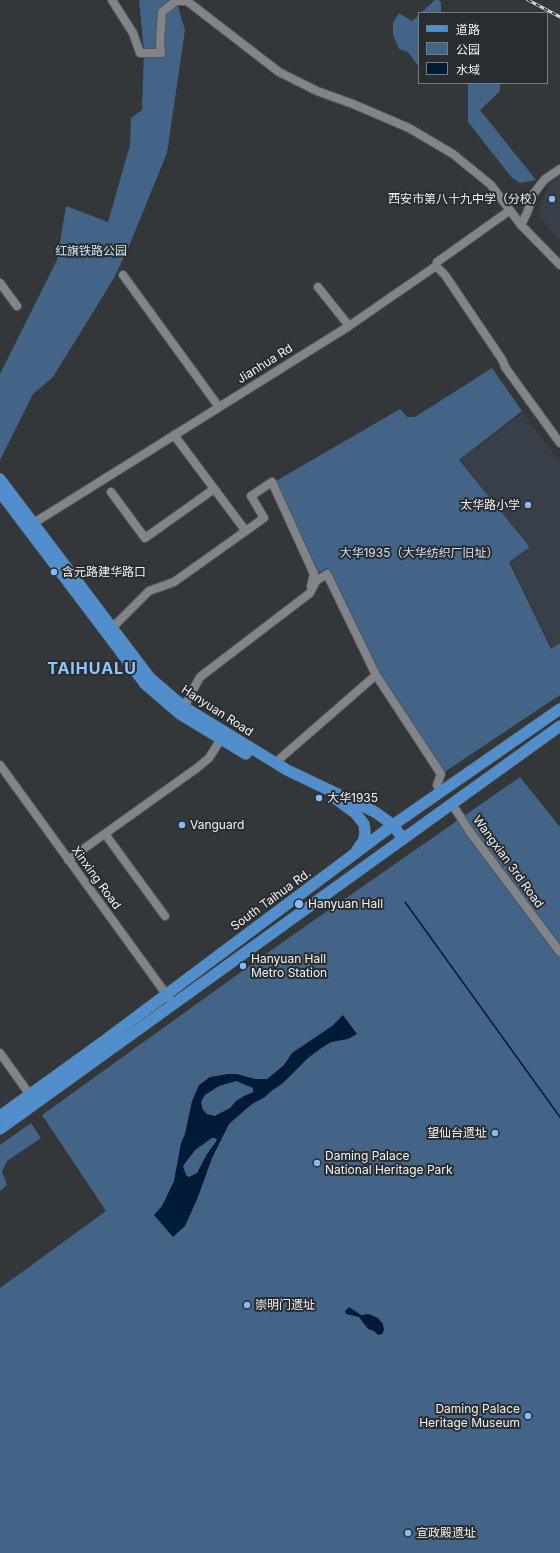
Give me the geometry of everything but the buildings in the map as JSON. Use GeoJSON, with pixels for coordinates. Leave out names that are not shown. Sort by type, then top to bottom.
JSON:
{"type":"FeatureCollection","features":[{"type":"Feature","properties":{"kind":"main road","name":"Hanyuan Road"},"geometry":{"type":"LineString","coordinates":[[0,479],[30,525],[145,684],[180,714],[220,739],[270,767],[391,827]]}},
{"type":"Feature","properties":{"kind":"main road","name":"Hanyuan Road"},"geometry":{"type":"LineString","coordinates":[[0,492],[30,525],[150,678],[184,707],[275,763],[375,812],[391,827],[401,841]]}},
{"type":"Feature","properties":{"kind":"main road","name":"South Taihua Rd."},"geometry":{"type":"LineString","coordinates":[[0,1116],[104,1041],[391,827],[560,709]]}},
{"type":"Feature","properties":{"kind":"main road"},"geometry":{"type":"LineString","coordinates":[[0,1129],[560,726]]}},
{"type":"Feature","properties":{"kind":"main road"},"geometry":{"type":"LineString","coordinates":[[336,799],[355,813],[364,824],[364,840],[353,856]]}},
{"type":"Feature","properties":{"kind":"street"},"geometry":{"type":"LineString","coordinates":[[112,0],[134,33],[140,53],[161,53],[160,41],[162,12],[176,1],[187,1],[280,72],[317,91],[353,104],[409,128],[453,154],[491,186],[509,211],[560,265]]}},
{"type":"Feature","properties":{"kind":"street"},"geometry":{"type":"LineString","coordinates":[[521,224],[528,213],[534,193],[545,179],[560,169]]}},
{"type":"Feature","properties":{"kind":"street","name":"Jianhua Rd"},"geometry":{"type":"LineString","coordinates":[[30,525],[349,326],[436,266],[437,262],[509,211]]}},
{"type":"Feature","properties":{"kind":"street"},"geometry":{"type":"LineString","coordinates":[[436,266],[445,275],[503,361],[505,367],[560,443]]}},
{"type":"Feature","properties":{"kind":"street"},"geometry":{"type":"LineString","coordinates":[[123,275],[218,407]]}},
{"type":"Feature","properties":{"kind":"street"},"geometry":{"type":"LineString","coordinates":[[0,283],[17,306]]}},
{"type":"Feature","properties":{"kind":"street"},"geometry":{"type":"LineString","coordinates":[[318,287],[349,326]]}},
{"type":"Feature","properties":{"kind":"street"},"geometry":{"type":"LineString","coordinates":[[174,434],[245,530]]}},
{"type":"Feature","properties":{"kind":"street"},"geometry":{"type":"LineString","coordinates":[[112,628],[149,591],[174,582],[245,530],[264,518],[251,496],[272,482],[314,574],[310,593]]}},
{"type":"Feature","properties":{"kind":"street"},"geometry":{"type":"LineString","coordinates":[[111,492],[144,538],[214,489]]}},
{"type":"Feature","properties":{"kind":"street"},"geometry":{"type":"LineString","coordinates":[[184,707],[200,677],[310,593],[316,581],[327,574],[376,675],[441,774],[437,785],[441,792]]}},
{"type":"Feature","properties":{"kind":"street"},"geometry":{"type":"LineString","coordinates":[[275,763],[376,675]]}},
{"type":"Feature","properties":{"kind":"street"},"geometry":{"type":"LineString","coordinates":[[68,860],[209,758],[220,739]]}},
{"type":"Feature","properties":{"kind":"street","name":"Xinxing Road"},"geometry":{"type":"LineString","coordinates":[[0,765],[174,1005]]}},
{"type":"Feature","properties":{"kind":"street","name":"Wangxian 3rd Road"},"geometry":{"type":"LineString","coordinates":[[452,804],[470,832],[560,952]]}},
{"type":"Feature","properties":{"kind":"street"},"geometry":{"type":"LineString","coordinates":[[105,834],[165,916]]}},
{"type":"Feature","properties":{"kind":"street"},"geometry":{"type":"LineString","coordinates":[[0,1053],[30,1095]]}},
{"type":"Feature","properties":{"kind":"shaded area","name":"西安市第八十九中学（分校）"},"geometry":{"type":"Polygon","coordinates":[[[560,177],[560,242],[538,215],[549,183],[560,177]]]}},
{"type":"Feature","properties":{"kind":"shaded area","name":"太华路小学"},"geometry":{"type":"Polygon","coordinates":[[[523,413],[560,463],[560,643],[552,648],[510,562],[531,547],[460,460],[523,413]]]}},
{"type":"Feature","properties":{"kind":"green space","name":"红旗铁路公园"},"geometry":{"type":"Polygon","coordinates":[[[139,0],[176,0],[185,30],[167,153],[129,246],[114,278],[53,377],[33,394],[0,460],[0,374],[57,260],[66,206],[108,222],[130,145],[131,118],[142,110],[144,51],[139,0]]]}},
{"type":"Feature","properties":{"kind":"green space"},"geometry":{"type":"Polygon","coordinates":[[[435,0],[439,0],[441,3],[441,12],[422,12],[435,0]]]}},
{"type":"Feature","properties":{"kind":"green space"},"geometry":{"type":"Polygon","coordinates":[[[399,13],[412,21],[418,16],[418,66],[408,52],[399,49],[393,35],[393,23],[399,13]]]}},
{"type":"Feature","properties":{"kind":"green space"},"geometry":{"type":"Polygon","coordinates":[[[468,84],[500,84],[500,91],[480,110],[536,180],[520,183],[512,178],[468,122],[468,84]]]}},
{"type":"Feature","properties":{"kind":"green space","name":"大华1935（大华纺织厂旧址）"},"geometry":{"type":"Polygon","coordinates":[[[492,368],[522,411],[459,460],[530,547],[509,562],[551,649],[560,643],[560,695],[443,773],[380,675],[327,568],[316,574],[276,481],[400,409],[407,417],[415,417],[492,368]]]}},
{"type":"Feature","properties":{"kind":"green space","name":"Daming Palace National Heritage Park"},"geometry":{"type":"Polygon","coordinates":[[[520,777],[560,827],[560,1553],[0,1553],[0,1288],[106,1211],[42,1115],[280,944],[520,777]]]}},
{"type":"Feature","properties":{"kind":"green space"},"geometry":{"type":"Polygon","coordinates":[[[31,1123],[41,1138],[7,1161],[2,1171],[7,1185],[0,1191],[0,1145],[31,1123]]]}},
{"type":"Feature","properties":{"kind":"water"},"geometry":{"type":"Polygon","coordinates":[[[343,1015],[357,1034],[348,1039],[331,1042],[320,1049],[308,1058],[283,1083],[265,1097],[252,1104],[229,1124],[212,1158],[198,1197],[185,1226],[173,1237],[154,1215],[162,1206],[174,1181],[181,1143],[185,1134],[192,1101],[199,1085],[210,1077],[228,1074],[237,1074],[255,1079],[267,1079],[284,1065],[292,1053],[332,1026],[343,1015]],[[236,1081],[219,1086],[205,1095],[201,1102],[203,1110],[207,1114],[215,1116],[230,1108],[236,1101],[253,1092],[253,1088],[236,1081]],[[212,1138],[195,1150],[183,1166],[186,1175],[189,1177],[197,1173],[207,1154],[217,1140],[212,1138]]]}},
{"type":"Feature","properties":{"kind":"water"},"geometry":{"type":"Polygon","coordinates":[[[349,1307],[361,1315],[369,1314],[378,1318],[383,1324],[384,1330],[382,1334],[378,1335],[374,1331],[368,1329],[359,1317],[346,1314],[345,1311],[349,1307]]]}},
{"type":"Feature","properties":{"kind":"waterway"},"geometry":{"type":"LineString","coordinates":[[405,902],[560,1117]]}},
{"type":"Feature","properties":{"kind":"railway"},"geometry":{"type":"LineString","coordinates":[[528,0],[560,17]]}},
{"type":"Feature","properties":{"kind":"place","name":"西安市第八十九中学（分校）"},"geometry":{"type":"Point","coordinates":[552,199]}},
{"type":"Feature","properties":{"kind":"place","name":"太华路小学"},"geometry":{"type":"Point","coordinates":[528,505]}},
{"type":"Feature","properties":{"kind":"place","name":"含元路建华路口"},"geometry":{"type":"Point","coordinates":[54,572]}},
{"type":"Feature","properties":{"kind":"place","name":"大华1935"},"geometry":{"type":"Point","coordinates":[319,798]}},
{"type":"Feature","properties":{"kind":"place","name":"Vanguard"},"geometry":{"type":"Point","coordinates":[182,825]}},
{"type":"Feature","properties":{"kind":"place","name":"Hanyuan Hall"},"geometry":{"type":"Point","coordinates":[299,904]}},
{"type":"Feature","properties":{"kind":"place","name":"Hanyuan Hall Metro Station"},"geometry":{"type":"Point","coordinates":[243,966]}},
{"type":"Feature","properties":{"kind":"place","name":"望仙台遗址"},"geometry":{"type":"Point","coordinates":[495,1133]}},
{"type":"Feature","properties":{"kind":"place","name":"Daming Palace National Heritage Park"},"geometry":{"type":"Point","coordinates":[317,1163]}},
{"type":"Feature","properties":{"kind":"place","name":"崇明门遗址"},"geometry":{"type":"Point","coordinates":[247,1305]}},
{"type":"Feature","properties":{"kind":"place","name":"Daming Palace Heritage Museum"},"geometry":{"type":"Point","coordinates":[528,1416]}},
{"type":"Feature","properties":{"kind":"place","name":"宣政殿遗址"},"geometry":{"type":"Point","coordinates":[408,1533]}},
{"type":"Feature","properties":{"kind":"district","name":"TAIHUALU"},"geometry":{"type":"Point","coordinates":[92,669]}}]}
